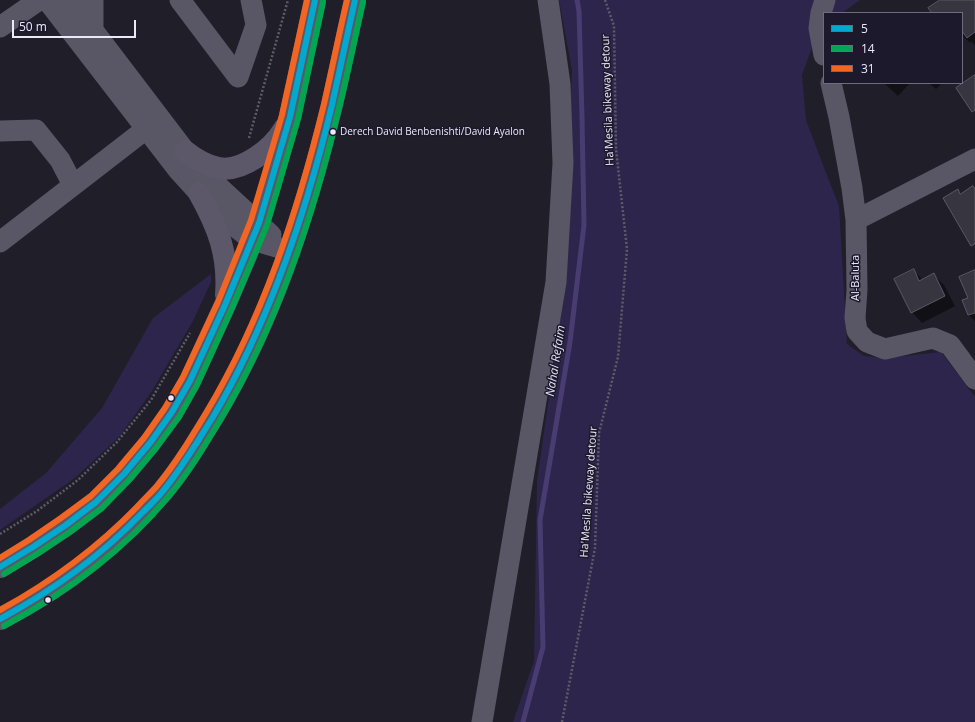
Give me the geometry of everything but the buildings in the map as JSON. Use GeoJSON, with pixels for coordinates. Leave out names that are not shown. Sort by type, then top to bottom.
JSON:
{"type":"FeatureCollection","features":[{"type":"Feature","properties":{"kind":"main road"},"geometry":{"type":"LineString","coordinates":[[0,567],[66,525],[96,502],[124,474],[150,443],[172,412],[190,381],[225,305],[255,231],[290,117],[316,0]]}},
{"type":"Feature","properties":{"kind":"main road"},"geometry":{"type":"LineString","coordinates":[[0,619],[40,596],[74,573],[97,556],[134,521],[162,491],[190,454],[216,414],[238,374],[290,251],[332,105],[355,0]]}},
{"type":"Feature","properties":{"kind":"main road"},"geometry":{"type":"LineString","coordinates":[[185,151],[194,158],[218,168],[226,169],[234,167],[252,159],[269,147],[283,131],[290,117]]}},
{"type":"Feature","properties":{"kind":"main road"},"geometry":{"type":"LineString","coordinates":[[199,194],[212,218],[222,246],[227,284],[225,305]]}},
{"type":"Feature","properties":{"kind":"street"},"geometry":{"type":"LineString","coordinates":[[0,28],[39,0]]}},
{"type":"Feature","properties":{"kind":"street"},"geometry":{"type":"LineString","coordinates":[[47,0],[146,129],[199,194],[224,218],[255,231],[290,251]]}},
{"type":"Feature","properties":{"kind":"street"},"geometry":{"type":"LineString","coordinates":[[70,0],[185,151],[220,188],[255,231]]}},
{"type":"Feature","properties":{"kind":"street"},"geometry":{"type":"LineString","coordinates":[[93,0],[93,31]]}},
{"type":"Feature","properties":{"kind":"street"},"geometry":{"type":"LineString","coordinates":[[180,0],[238,77],[256,25],[251,0]]}},
{"type":"Feature","properties":{"kind":"street"},"geometry":{"type":"LineString","coordinates":[[482,722],[556,282],[563,163],[560,84],[548,0]]}},
{"type":"Feature","properties":{"kind":"street"},"geometry":{"type":"LineString","coordinates":[[823,50],[819,28],[820,13],[825,0]]}},
{"type":"Feature","properties":{"kind":"street","name":"Al-Baluta"},"geometry":{"type":"LineString","coordinates":[[831,84],[847,157],[856,220],[857,290],[855,318],[857,331],[867,342],[885,349],[933,338],[950,345],[975,379]]}},
{"type":"Feature","properties":{"kind":"street"},"geometry":{"type":"LineString","coordinates":[[0,242],[146,129]]}},
{"type":"Feature","properties":{"kind":"street"},"geometry":{"type":"LineString","coordinates":[[0,131],[36,130],[60,160],[73,185]]}},
{"type":"Feature","properties":{"kind":"street"},"geometry":{"type":"LineString","coordinates":[[856,220],[975,159]]}},
{"type":"Feature","properties":{"kind":"path"},"geometry":{"type":"LineString","coordinates":[[248,143],[288,0]]}},
{"type":"Feature","properties":{"kind":"path","name":"Ha'Mesila bikeway detour"},"geometry":{"type":"LineString","coordinates":[[562,722],[595,548],[599,433],[618,357],[627,249],[616,149],[614,26],[605,0]]}},
{"type":"Feature","properties":{"kind":"path"},"geometry":{"type":"LineString","coordinates":[[0,534],[37,511],[78,480],[117,442],[151,400],[190,333]]}},
{"type":"Feature","properties":{"kind":"shaded area"},"geometry":{"type":"Polygon","coordinates":[[[559,0],[860,0],[843,12],[823,12],[823,16],[802,75],[806,120],[839,206],[847,344],[864,356],[884,358],[941,352],[975,397],[975,722],[513,722],[534,661],[537,481],[562,305],[572,70],[559,0]]]}},
{"type":"Feature","properties":{"kind":"shaded area"},"geometry":{"type":"Polygon","coordinates":[[[211,274],[211,282],[193,321],[152,391],[120,436],[75,478],[0,530],[0,509],[46,473],[102,408],[153,318],[211,274]]]}},
{"type":"Feature","properties":{"kind":"waterway","name":"Nahal Refaim"},"geometry":{"type":"LineString","coordinates":[[523,722],[543,647],[540,520],[570,342],[584,225],[579,11],[577,0]]}},
{"type":"Feature","properties":{"kind":"transit line","name":"31"},"geometry":{"type":"LineString","coordinates":[[0,558],[29,540],[91,496],[118,469],[144,438],[165,408],[183,377],[218,302],[251,220],[282,115],[307,0]]}},
{"type":"Feature","properties":{"kind":"transit line","name":"5"},"geometry":{"type":"LineString","coordinates":[[0,567],[66,525],[96,502],[124,474],[150,443],[172,412],[190,381],[225,305],[259,223],[290,117],[315,0]]}},
{"type":"Feature","properties":{"kind":"transit line","name":"31"},"geometry":{"type":"LineString","coordinates":[[0,610],[37,588],[72,564],[121,522],[157,486],[183,450],[206,413],[245,340],[277,263],[303,184],[314,144],[347,0]]}},
{"type":"Feature","properties":{"kind":"transit line","name":"5"},"geometry":{"type":"LineString","coordinates":[[0,619],[76,572],[126,529],[161,494],[189,455],[213,417],[233,381],[269,305],[298,226],[322,146],[355,0]]}},
{"type":"Feature","properties":{"kind":"transit line","name":"14"},"geometry":{"type":"LineString","coordinates":[[4,574],[70,532],[102,508],[130,479],[156,448],[179,417],[197,385],[232,308],[267,225],[298,119],[323,2]]}},
{"type":"Feature","properties":{"kind":"transit line","name":"14"},"geometry":{"type":"LineString","coordinates":[[4,626],[49,600],[71,585],[113,553],[151,517],[195,461],[219,422],[259,347],[276,309],[305,230],[329,149],[363,2]]}},
{"type":"Feature","properties":{"kind":"place","name":"Derech David Benbenishti/David Ayalon"},"geometry":{"type":"Point","coordinates":[333,132]}}]}
